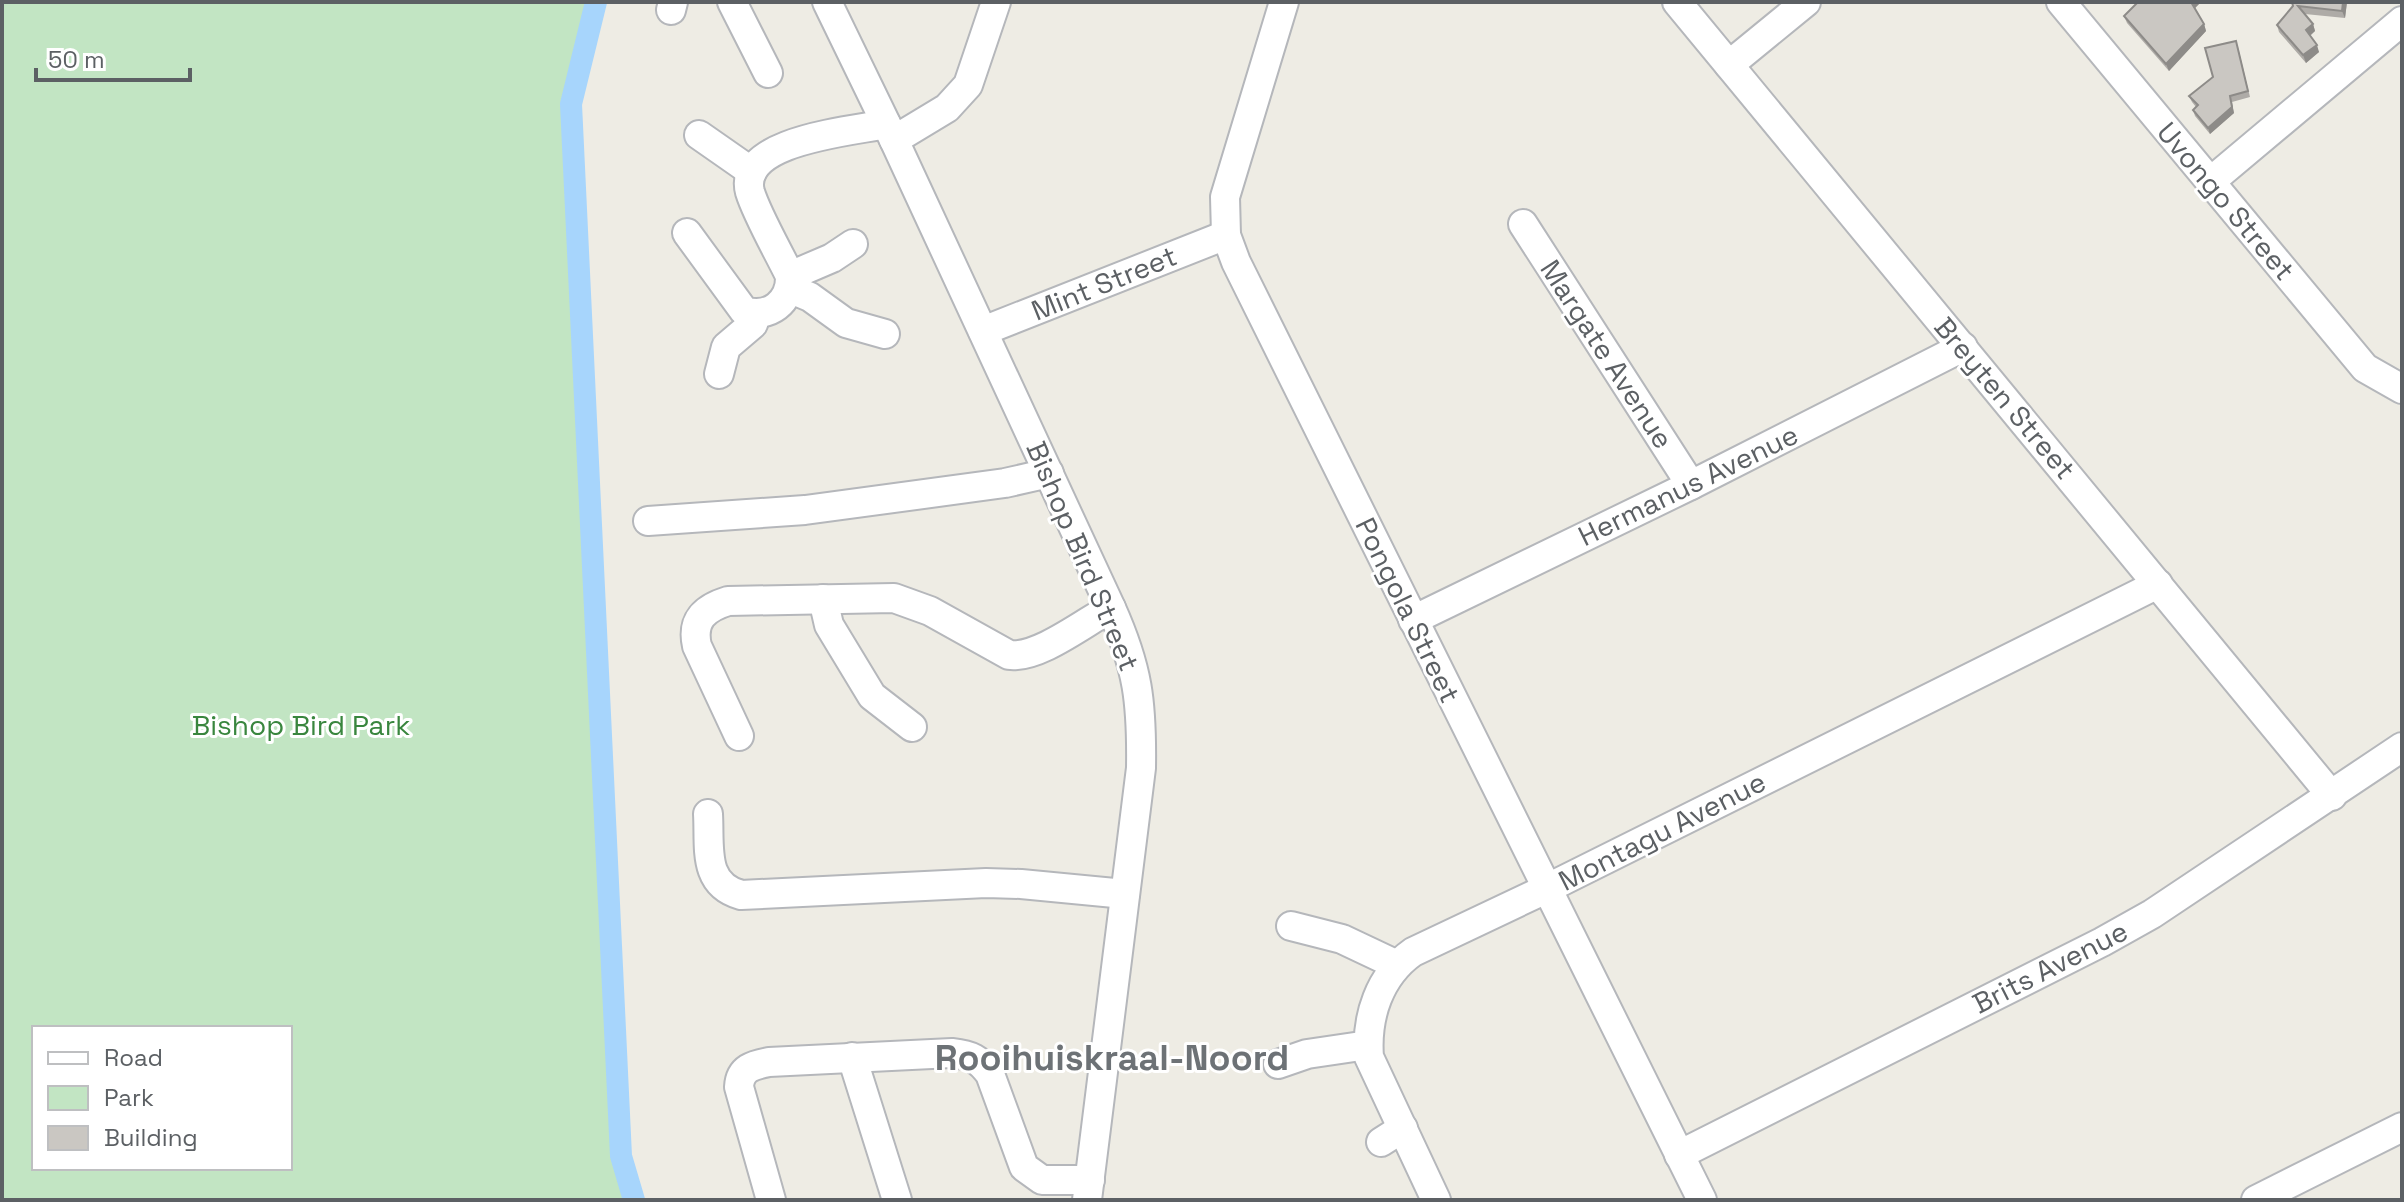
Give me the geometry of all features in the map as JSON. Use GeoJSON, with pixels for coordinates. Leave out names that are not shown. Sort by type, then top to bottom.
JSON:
{"type":"FeatureCollection","features":[{"type":"Feature","properties":{"kind":"street"},"geometry":{"type":"LineString","coordinates":[[732,2],[768,73]]}},
{"type":"Feature","properties":{"kind":"street","name":"Bishop Bird Street"},"geometry":{"type":"LineString","coordinates":[[827,2],[1111,608],[1129,652],[1138,686],[1142,724],[1141,768],[1089,1190]]}},
{"type":"Feature","properties":{"kind":"street"},"geometry":{"type":"LineString","coordinates":[[885,334],[846,323],[790,283],[749,190],[752,172],[760,160],[788,144],[890,132],[947,108],[968,85],[996,2]]}},
{"type":"Feature","properties":{"kind":"street","name":"Pongola Street"},"geometry":{"type":"LineString","coordinates":[[1284,2],[1225,197],[1226,235],[1236,262],[1702,1200]]}},
{"type":"Feature","properties":{"kind":"street","name":"Breyten Street"},"geometry":{"type":"LineString","coordinates":[[1677,2],[2332,796]]}},
{"type":"Feature","properties":{"kind":"street"},"geometry":{"type":"LineString","coordinates":[[1729,65],[1806,2]]}},
{"type":"Feature","properties":{"kind":"street","name":"Uvongo Street"},"geometry":{"type":"LineString","coordinates":[[2061,2],[2365,368],[2402,389]]}},
{"type":"Feature","properties":{"kind":"street"},"geometry":{"type":"LineString","coordinates":[[2210,182],[2402,21]]}},
{"type":"Feature","properties":{"kind":"street"},"geometry":{"type":"LineString","coordinates":[[699,135],[752,172]]}},
{"type":"Feature","properties":{"kind":"street","name":"Margate Avenue"},"geometry":{"type":"LineString","coordinates":[[1523,224],[1691,485]]}},
{"type":"Feature","properties":{"kind":"street"},"geometry":{"type":"LineString","coordinates":[[687,233],[733,299],[744,311],[756,315],[770,311],[783,301],[790,283],[853,244]]}},
{"type":"Feature","properties":{"kind":"street","name":"Mint Street"},"geometry":{"type":"LineString","coordinates":[[983,331],[1226,235]]}},
{"type":"Feature","properties":{"kind":"street"},"geometry":{"type":"LineString","coordinates":[[719,374],[726,347],[753,324],[756,315]]}},
{"type":"Feature","properties":{"kind":"street","name":"Hermanus Avenue"},"geometry":{"type":"LineString","coordinates":[[1413,620],[1691,485],[1963,347]]}},
{"type":"Feature","properties":{"kind":"street"},"geometry":{"type":"LineString","coordinates":[[648,521],[805,510],[1005,483],[1049,473]]}},
{"type":"Feature","properties":{"kind":"street","name":"Montagu Avenue"},"geometry":{"type":"LineString","coordinates":[[1436,1200],[1392,1135],[1369,1057],[1368,1032],[1375,1005],[1389,972],[1397,965],[1413,952],[1548,888],[2158,584]]}},
{"type":"Feature","properties":{"kind":"street"},"geometry":{"type":"LineString","coordinates":[[739,736],[694,634],[698,621],[714,605],[728,601],[894,598],[907,601],[1016,656],[1031,653],[1111,608]]}},
{"type":"Feature","properties":{"kind":"street"},"geometry":{"type":"LineString","coordinates":[[823,599],[829,625],[872,696],[912,727]]}},
{"type":"Feature","properties":{"kind":"street","name":"Brits Avenue"},"geometry":{"type":"LineString","coordinates":[[1679,1155],[2152,914],[2402,747]]}},
{"type":"Feature","properties":{"kind":"street"},"geometry":{"type":"LineString","coordinates":[[708,814],[712,873],[726,891],[741,895],[986,883],[1032,884],[1125,894]]}},
{"type":"Feature","properties":{"kind":"street"},"geometry":{"type":"LineString","coordinates":[[1291,926],[1342,939],[1397,965]]}},
{"type":"Feature","properties":{"kind":"street"},"geometry":{"type":"LineString","coordinates":[[1278,1064],[1307,1054],[1368,1045]]}},
{"type":"Feature","properties":{"kind":"street"},"geometry":{"type":"LineString","coordinates":[[771,1200],[739,1087],[745,1070],[769,1062],[952,1053],[971,1055],[990,1074],[1024,1167],[1042,1180],[1089,1190]]}},
{"type":"Feature","properties":{"kind":"street"},"geometry":{"type":"LineString","coordinates":[[852,1057],[897,1200]]}},
{"type":"Feature","properties":{"kind":"street"},"geometry":{"type":"LineString","coordinates":[[2256,1200],[2402,1127]]}},
{"type":"Feature","properties":{"kind":"green space","name":"Bishop Bird Park"},"geometry":{"type":"Polygon","coordinates":[[[2,2],[596,2],[571,104],[621,1156],[634,1200],[2,1200],[2,2]]]}},
{"type":"Feature","properties":{"kind":"building"},"geometry":{"type":"Polygon","coordinates":[[[2138,2],[2191,2],[2204,24],[2166,64],[2124,16],[2138,2]]]}},
{"type":"Feature","properties":{"kind":"building"},"geometry":{"type":"Polygon","coordinates":[[[2292,2],[2343,2],[2342,11],[2298,6],[2313,24],[2306,30],[2317,45],[2303,55],[2277,25],[2293,6],[2292,2]]]}},
{"type":"Feature","properties":{"kind":"building"},"geometry":{"type":"Polygon","coordinates":[[[2236,41],[2248,91],[2230,96],[2232,107],[2208,128],[2193,110],[2198,105],[2189,96],[2213,77],[2205,48],[2236,41]]]}},
{"type":"Feature","properties":{"kind":"waterway"},"geometry":{"type":"LineString","coordinates":[[596,2],[571,104],[621,1156],[634,1200]]}},
{"type":"Feature","properties":{"kind":"district","name":"Rooihuiskraal-Noord"},"geometry":{"type":"Point","coordinates":[1112,1057]}}]}
